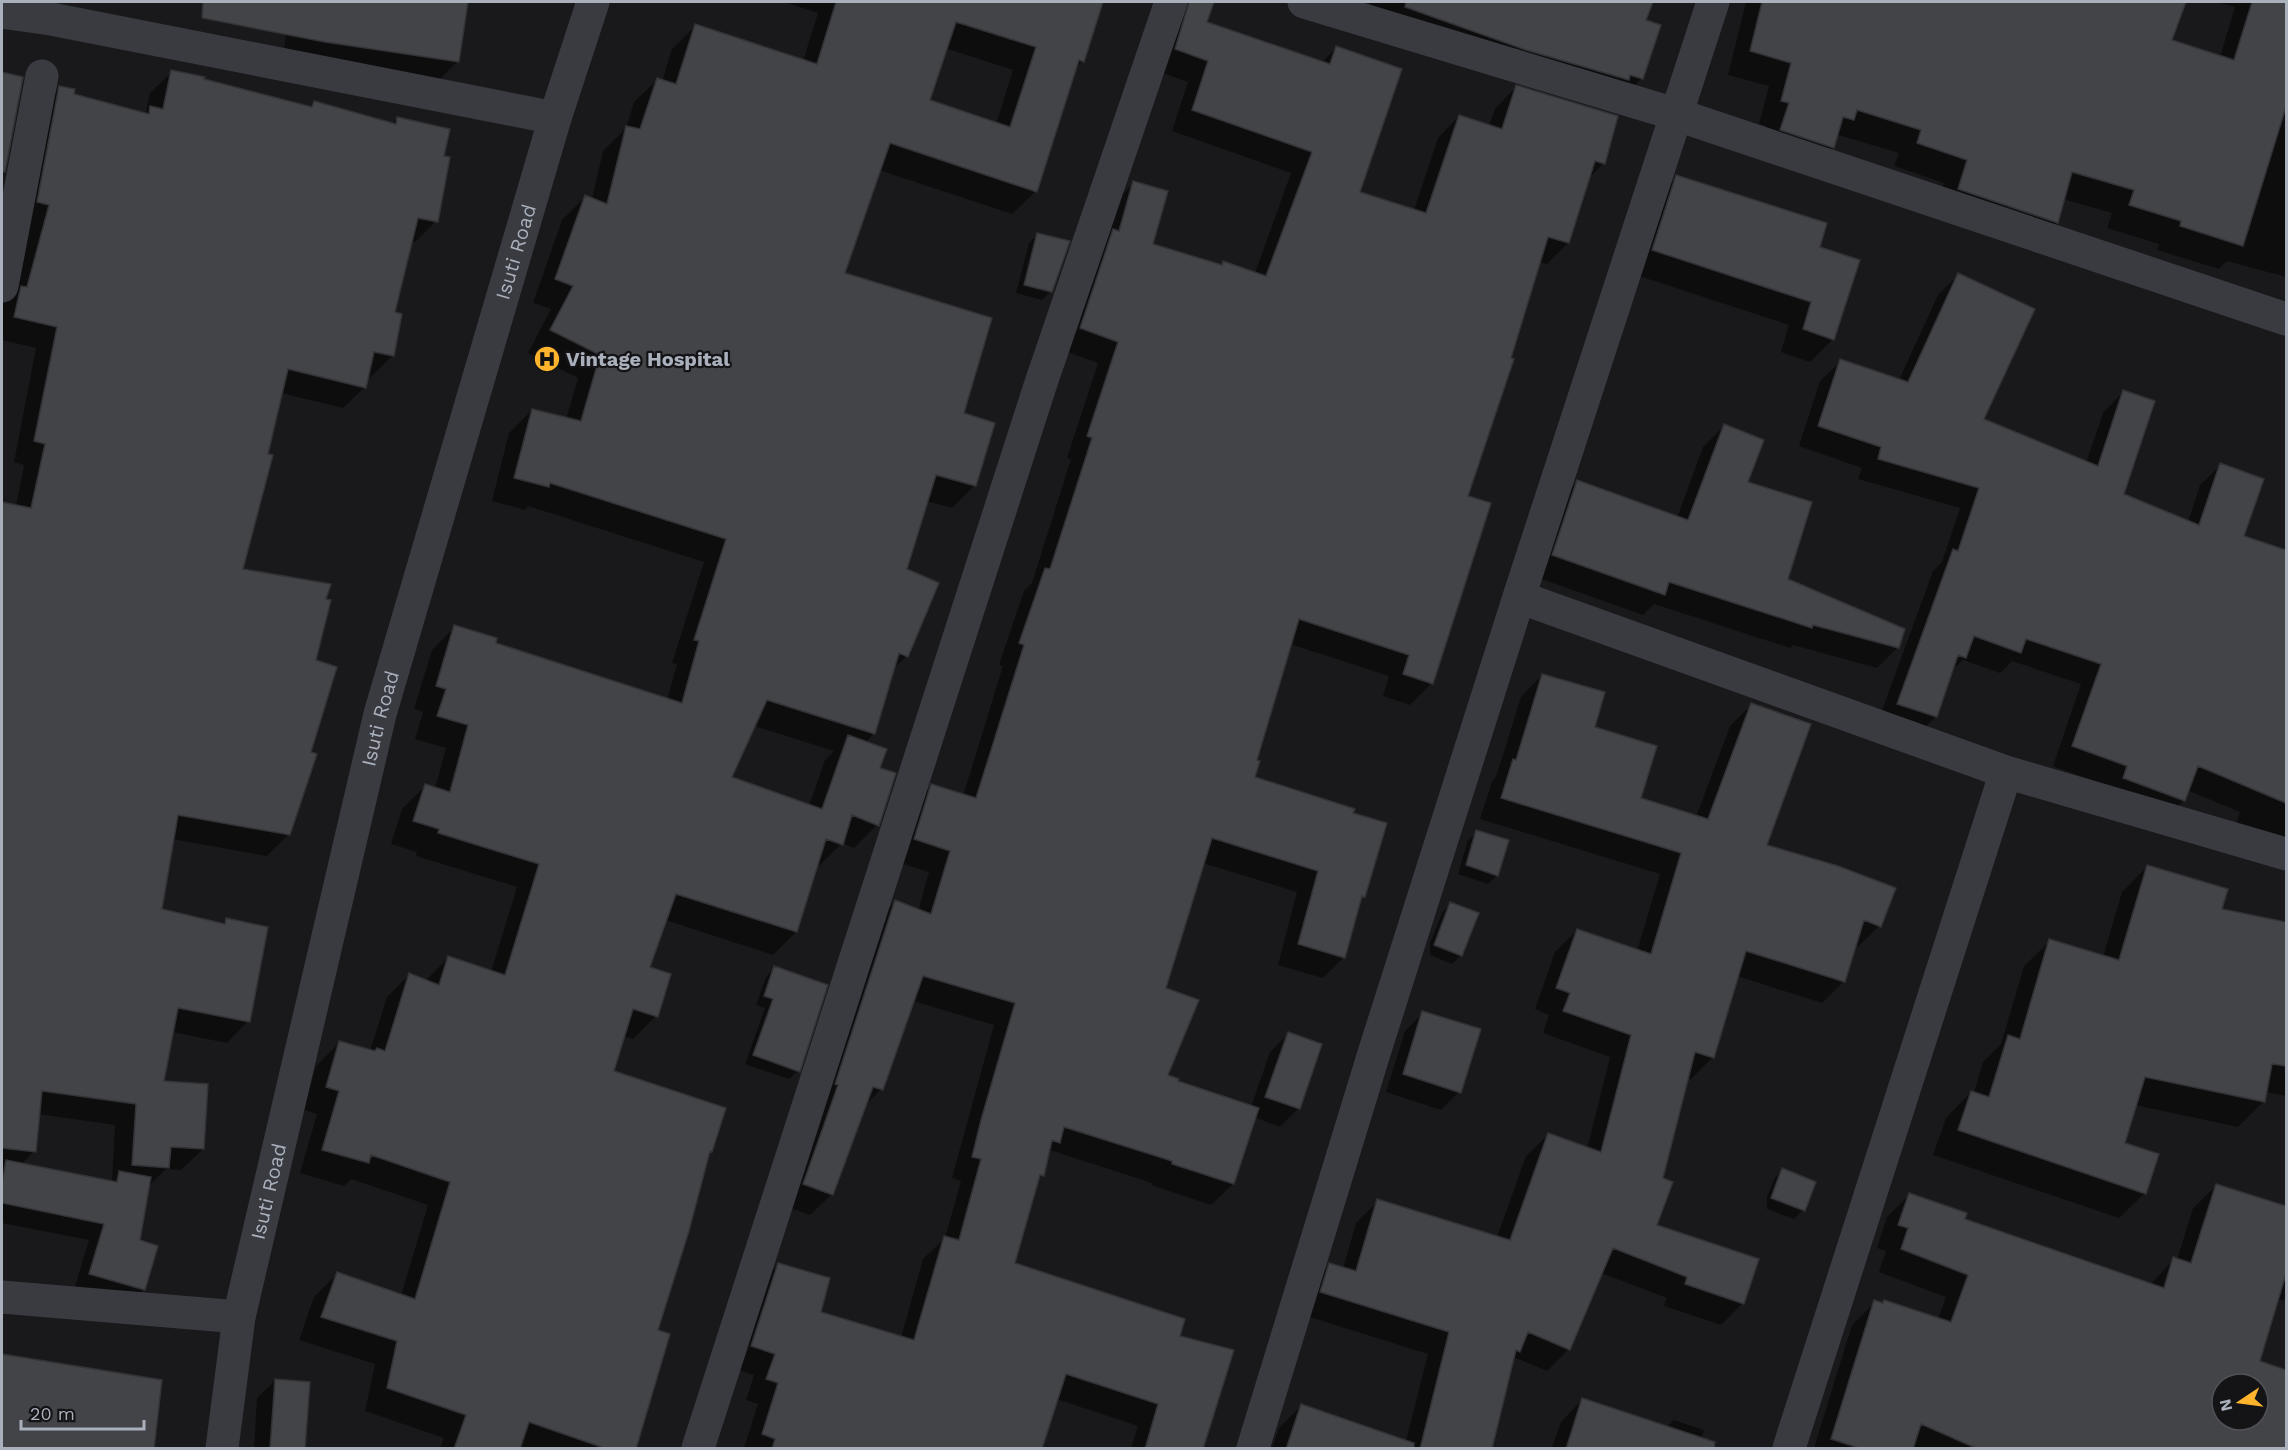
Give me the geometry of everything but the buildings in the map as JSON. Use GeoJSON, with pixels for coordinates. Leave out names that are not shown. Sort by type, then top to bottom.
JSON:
{"type":"FeatureCollection","features":[{"type":"Feature","properties":{"kind":"street","name":"Isuti Road"},"geometry":{"type":"LineString","coordinates":[[222,1449],[239,1317],[380,714],[555,118],[593,2]]}},
{"type":"Feature","properties":{"kind":"street"},"geometry":{"type":"LineString","coordinates":[[698,1449],[1041,383],[1171,2]]}},
{"type":"Feature","properties":{"kind":"street"},"geometry":{"type":"LineString","coordinates":[[1304,2],[1675,114],[2286,319]]}},
{"type":"Feature","properties":{"kind":"street"},"geometry":{"type":"LineString","coordinates":[[1253,1449],[1375,1050],[1519,597],[1713,2]]}},
{"type":"Feature","properties":{"kind":"street"},"geometry":{"type":"LineString","coordinates":[[2,12],[53,10],[555,118]]}},
{"type":"Feature","properties":{"kind":"street"},"geometry":{"type":"LineString","coordinates":[[2,286],[42,76]]}},
{"type":"Feature","properties":{"kind":"street"},"geometry":{"type":"LineString","coordinates":[[1519,597],[2006,772],[2286,854]]}},
{"type":"Feature","properties":{"kind":"street"},"geometry":{"type":"LineString","coordinates":[[1789,1449],[2006,772]]}},
{"type":"Feature","properties":{"kind":"street"},"geometry":{"type":"LineString","coordinates":[[2,1297],[239,1317]]}},
{"type":"Feature","properties":{"kind":"place","name":"Vintage Hospital"},"geometry":{"type":"Point","coordinates":[547,359]}}]}
